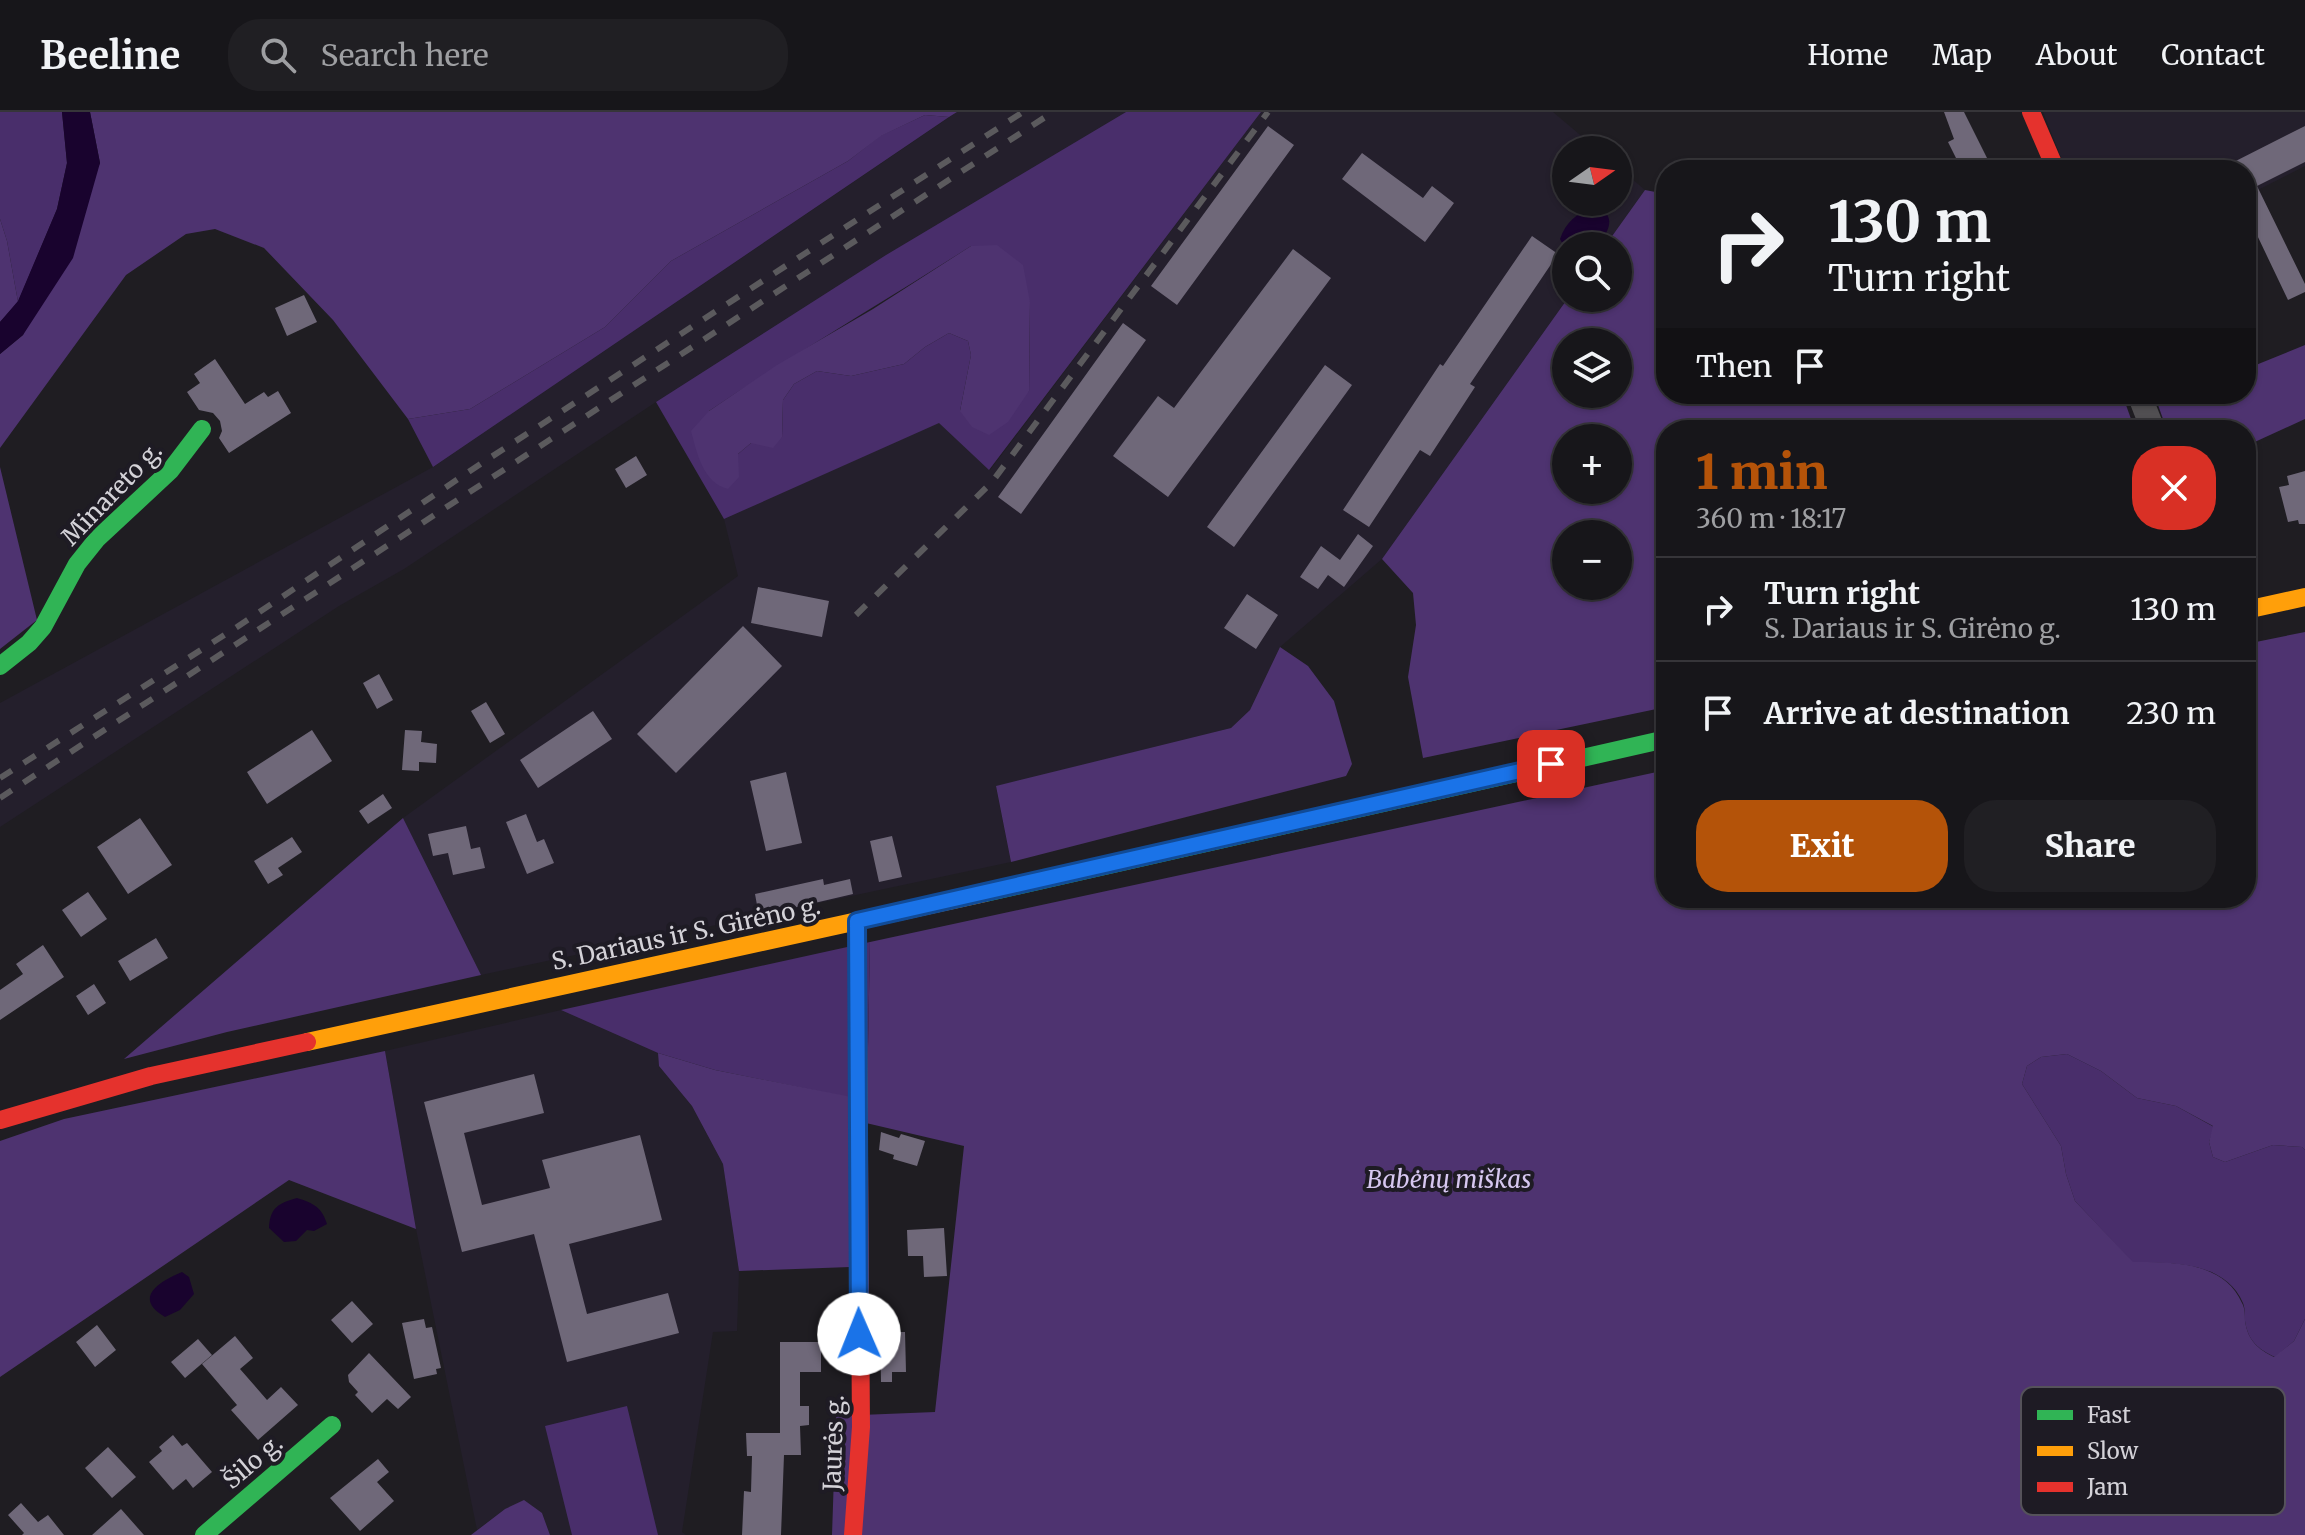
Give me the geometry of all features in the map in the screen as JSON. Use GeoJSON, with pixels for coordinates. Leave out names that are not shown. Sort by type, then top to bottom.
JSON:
{"type":"FeatureCollection","features":[{"type":"Feature","properties":{"kind":"main road"},"geometry":{"type":"LineString","coordinates":[[2031,112],[2052,160]]}},
{"type":"Feature","properties":{"kind":"main road","name":"Minareto g."},"geometry":{"type":"LineString","coordinates":[[0,666],[29,643],[43,627],[77,564],[97,539],[170,471],[202,429]]}},
{"type":"Feature","properties":{"kind":"main road"},"geometry":{"type":"LineString","coordinates":[[2256,608],[2305,597]]}},
{"type":"Feature","properties":{"kind":"main road","name":"S. Dariaus ir S. Girėno g."},"geometry":{"type":"LineString","coordinates":[[0,1120],[151,1076],[1656,741]]}},
{"type":"Feature","properties":{"kind":"main road","name":"Jaurės g."},"geometry":{"type":"LineString","coordinates":[[853,1535],[861,1427],[857,921]]}},
{"type":"Feature","properties":{"kind":"main road","name":"Šilo g."},"geometry":{"type":"LineString","coordinates":[[204,1535],[332,1425]]}},
{"type":"Feature","properties":{"kind":"shaded area"},"geometry":{"type":"Polygon","coordinates":[[[0,112],[62,112],[67,163],[57,209],[18,302],[0,219],[0,112]]]}},
{"type":"Feature","properties":{"kind":"shaded area"},"geometry":{"type":"Polygon","coordinates":[[[62,112],[90,112],[100,163],[73,258],[23,335],[0,354],[0,322],[18,301],[57,209],[67,163],[62,112]]]}},
{"type":"Feature","properties":{"kind":"shaded area"},"geometry":{"type":"Polygon","coordinates":[[[957,112],[1126,112],[886,255],[0,827],[0,703],[433,467],[957,112]]]}},
{"type":"Feature","properties":{"kind":"shaded area"},"geometry":{"type":"Polygon","coordinates":[[[1126,112],[1261,112],[989,470],[939,423],[724,519],[656,402],[886,255],[1126,112]],[[971,246],[709,411],[738,454],[751,443],[782,437],[783,400],[794,384],[817,371],[851,376],[904,364],[949,333],[968,341],[971,355],[960,411],[1029,391],[1030,302],[971,246]]]}},
{"type":"Feature","properties":{"kind":"shaded area"},"geometry":{"type":"Polygon","coordinates":[[[1261,112],[1553,112],[1581,136],[1552,136],[1552,216],[1626,216],[1615,232],[1552,232],[1552,312],[1558,312],[1382,559],[1280,647],[1250,710],[1231,728],[996,787],[1011,862],[481,975],[403,818],[738,576],[724,519],[939,422],[990,470],[1261,112]]]}},
{"type":"Feature","properties":{"kind":"shaded area"},"geometry":{"type":"Polygon","coordinates":[[[2043,112],[2305,112],[2305,166],[2256,191],[2256,160],[2062,160],[2043,112]]]}},
{"type":"Feature","properties":{"kind":"shaded area"},"geometry":{"type":"Polygon","coordinates":[[[925,115],[949,117],[433,467],[408,419],[470,409],[605,327],[671,261],[848,161],[880,136],[925,115]]]}},
{"type":"Feature","properties":{"kind":"shaded area"},"geometry":{"type":"Polygon","coordinates":[[[1632,179],[1645,190],[1632,208],[1632,179]]]}},
{"type":"Feature","properties":{"kind":"shaded area"},"geometry":{"type":"Polygon","coordinates":[[[1577,216],[1609,218],[1606,232],[1563,232],[1577,216]]]}},
{"type":"Feature","properties":{"kind":"shaded area"},"geometry":{"type":"Polygon","coordinates":[[[870,942],[867,1101],[715,1070],[658,1053],[561,1010],[870,942]]]}},
{"type":"Feature","properties":{"kind":"shaded area"},"geometry":{"type":"Polygon","coordinates":[[[561,1010],[658,1053],[659,1066],[692,1106],[723,1164],[739,1271],[737,1331],[713,1332],[682,1532],[686,1535],[550,1535],[542,1513],[505,1509],[477,1530],[416,1229],[385,1051],[561,1010]]]}},
{"type":"Feature","properties":{"kind":"shaded area"},"geometry":{"type":"Polygon","coordinates":[[[2067,1054],[2101,1071],[2137,1098],[2176,1106],[2214,1127],[2209,1142],[2213,1157],[2225,1162],[2273,1145],[2302,1147],[2305,1150],[2305,1319],[2294,1341],[2275,1357],[2251,1339],[2246,1328],[2243,1303],[2235,1289],[2224,1279],[2180,1264],[2133,1263],[2075,1201],[2061,1146],[2022,1084],[2027,1066],[2041,1057],[2067,1054]]]}},
{"type":"Feature","properties":{"kind":"shaded area"},"geometry":{"type":"Polygon","coordinates":[[[297,1198],[316,1206],[327,1224],[314,1231],[307,1230],[296,1241],[284,1242],[269,1228],[271,1216],[280,1204],[297,1198]]]}},
{"type":"Feature","properties":{"kind":"shaded area"},"geometry":{"type":"Polygon","coordinates":[[[182,1272],[189,1277],[194,1294],[180,1310],[165,1317],[155,1310],[150,1297],[158,1285],[182,1272]]]}},
{"type":"Feature","properties":{"kind":"shaded area"},"geometry":{"type":"Polygon","coordinates":[[[627,1406],[658,1535],[572,1535],[545,1426],[627,1406]]]}},
{"type":"Feature","properties":{"kind":"green space"},"geometry":{"type":"Polygon","coordinates":[[[90,112],[957,112],[949,117],[925,115],[881,136],[848,161],[671,261],[605,327],[470,409],[408,419],[333,320],[264,248],[215,229],[186,234],[126,275],[0,448],[0,354],[23,335],[100,163],[90,112]]]}},
{"type":"Feature","properties":{"kind":"green space"},"geometry":{"type":"Polygon","coordinates":[[[1645,190],[1656,192],[1656,404],[2126,404],[2131,420],[1656,420],[1656,709],[1423,758],[1408,677],[1416,625],[1413,593],[1382,559],[1558,312],[1632,312],[1632,232],[1615,232],[1626,216],[1632,216],[1632,208],[1645,190]]]}},
{"type":"Feature","properties":{"kind":"green space"},"geometry":{"type":"Polygon","coordinates":[[[0,219],[18,302],[0,322],[0,219]]]}},
{"type":"Feature","properties":{"kind":"green space"},"geometry":{"type":"Polygon","coordinates":[[[997,245],[1023,265],[1030,302],[1029,391],[1008,422],[989,435],[972,427],[960,411],[971,355],[968,341],[949,333],[904,364],[851,376],[817,371],[794,384],[783,400],[782,437],[773,448],[751,443],[738,454],[739,477],[728,489],[719,486],[707,474],[691,431],[709,411],[777,365],[873,309],[971,246],[997,245]]]}},
{"type":"Feature","properties":{"kind":"green space"},"geometry":{"type":"Polygon","coordinates":[[[2305,345],[2305,419],[2256,441],[2256,420],[2163,420],[2158,405],[2160,404],[2256,404],[2256,365],[2305,345]]]}},
{"type":"Feature","properties":{"kind":"green space"},"geometry":{"type":"Polygon","coordinates":[[[0,467],[37,620],[0,649],[0,467]]]}},
{"type":"Feature","properties":{"kind":"green space","name":"Babėnų miškas"},"geometry":{"type":"Polygon","coordinates":[[[2305,632],[2305,1150],[2302,1147],[2273,1145],[2225,1162],[2213,1157],[2209,1142],[2213,1126],[2176,1106],[2137,1098],[2101,1071],[2067,1054],[2041,1057],[2027,1066],[2022,1084],[2061,1146],[2075,1201],[2133,1262],[2164,1262],[2195,1267],[2223,1279],[2234,1289],[2243,1305],[2251,1339],[2274,1357],[2294,1341],[2305,1319],[2305,1535],[832,1535],[836,1416],[935,1412],[964,1146],[866,1123],[850,1267],[739,1271],[723,1164],[692,1106],[659,1066],[658,1053],[715,1070],[867,1100],[870,942],[1656,772],[1656,908],[2256,908],[2256,642],[2305,632]]]}},
{"type":"Feature","properties":{"kind":"green space"},"geometry":{"type":"Polygon","coordinates":[[[1280,647],[1308,666],[1334,701],[1352,764],[1346,776],[1011,862],[996,786],[1231,728],[1250,710],[1280,647]]]}},
{"type":"Feature","properties":{"kind":"green space"},"geometry":{"type":"Polygon","coordinates":[[[403,818],[481,975],[227,1032],[124,1059],[403,818]]]}},
{"type":"Feature","properties":{"kind":"green space"},"geometry":{"type":"Polygon","coordinates":[[[385,1051],[416,1229],[289,1180],[0,1377],[0,1141],[64,1119],[385,1051]]]}},
{"type":"Feature","properties":{"kind":"green space"},"geometry":{"type":"Polygon","coordinates":[[[524,1500],[542,1513],[550,1535],[471,1535],[505,1509],[524,1500]]]}},
{"type":"Feature","properties":{"kind":"building"},"geometry":{"type":"Polygon","coordinates":[[[1944,112],[1964,112],[1988,160],[1957,160],[1948,142],[1954,139],[1944,112]]]}},
{"type":"Feature","properties":{"kind":"building"},"geometry":{"type":"Polygon","coordinates":[[[1268,126],[1294,145],[1177,305],[1151,286],[1268,126]]]}},
{"type":"Feature","properties":{"kind":"building"},"geometry":{"type":"Polygon","coordinates":[[[2305,126],[2305,162],[2257,186],[2305,284],[2305,292],[2288,300],[2256,233],[2256,160],[2238,160],[2305,126]]]}},
{"type":"Feature","properties":{"kind":"building"},"geometry":{"type":"Polygon","coordinates":[[[1362,153],[1423,198],[1432,186],[1454,203],[1425,242],[1342,179],[1362,153]]]}},
{"type":"Feature","properties":{"kind":"building"},"geometry":{"type":"Polygon","coordinates":[[[1532,236],[1552,250],[1552,263],[1470,384],[1475,387],[1430,456],[1420,450],[1369,527],[1343,510],[1440,364],[1443,366],[1532,236]]]}},
{"type":"Feature","properties":{"kind":"building"},"geometry":{"type":"Polygon","coordinates":[[[1293,249],[1331,278],[1168,497],[1113,456],[1158,396],[1174,408],[1293,249]]]}},
{"type":"Feature","properties":{"kind":"building"},"geometry":{"type":"Polygon","coordinates":[[[304,295],[317,322],[287,336],[275,308],[304,295]]]}},
{"type":"Feature","properties":{"kind":"building"},"geometry":{"type":"Polygon","coordinates":[[[1123,323],[1146,340],[1021,514],[998,497],[1123,323]]]}},
{"type":"Feature","properties":{"kind":"building"},"geometry":{"type":"Polygon","coordinates":[[[215,359],[245,404],[264,392],[268,397],[278,391],[291,413],[229,453],[219,438],[222,431],[220,421],[213,413],[199,410],[187,392],[200,383],[194,374],[215,359]]]}},
{"type":"Feature","properties":{"kind":"building"},"geometry":{"type":"Polygon","coordinates":[[[1325,365],[1352,385],[1234,547],[1207,527],[1325,365]]]}},
{"type":"Feature","properties":{"kind":"building"},"geometry":{"type":"Polygon","coordinates":[[[636,456],[647,475],[626,488],[615,469],[636,456]]]}},
{"type":"Feature","properties":{"kind":"building"},"geometry":{"type":"Polygon","coordinates":[[[2305,471],[2305,524],[2299,524],[2298,520],[2288,522],[2279,487],[2289,485],[2287,476],[2305,471]]]}},
{"type":"Feature","properties":{"kind":"building"},"geometry":{"type":"Polygon","coordinates":[[[1358,534],[1373,546],[1344,587],[1328,575],[1318,589],[1300,577],[1321,546],[1340,560],[1358,534]]]}},
{"type":"Feature","properties":{"kind":"building"},"geometry":{"type":"Polygon","coordinates":[[[758,587],[829,601],[822,637],[751,623],[758,587]]]}},
{"type":"Feature","properties":{"kind":"building"},"geometry":{"type":"Polygon","coordinates":[[[1247,594],[1278,615],[1256,649],[1224,628],[1247,594]]]}},
{"type":"Feature","properties":{"kind":"building"},"geometry":{"type":"Polygon","coordinates":[[[743,626],[782,666],[676,773],[637,734],[743,626]]]}},
{"type":"Feature","properties":{"kind":"building"},"geometry":{"type":"Polygon","coordinates":[[[379,674],[393,700],[377,709],[363,683],[379,674]]]}},
{"type":"Feature","properties":{"kind":"building"},"geometry":{"type":"Polygon","coordinates":[[[486,702],[505,734],[490,743],[471,711],[486,702]]]}},
{"type":"Feature","properties":{"kind":"building"},"geometry":{"type":"Polygon","coordinates":[[[593,711],[612,739],[538,788],[520,760],[593,711]]]}},
{"type":"Feature","properties":{"kind":"building"},"geometry":{"type":"Polygon","coordinates":[[[312,730],[332,761],[267,804],[247,772],[312,730]]]}},
{"type":"Feature","properties":{"kind":"building"},"geometry":{"type":"Polygon","coordinates":[[[405,730],[422,731],[421,742],[437,744],[436,763],[419,762],[419,771],[402,770],[405,730]]]}},
{"type":"Feature","properties":{"kind":"building"},"geometry":{"type":"Polygon","coordinates":[[[786,772],[802,843],[766,851],[750,781],[786,772]]]}},
{"type":"Feature","properties":{"kind":"building"},"geometry":{"type":"Polygon","coordinates":[[[383,794],[392,808],[368,824],[359,811],[383,794]]]}},
{"type":"Feature","properties":{"kind":"building"},"geometry":{"type":"Polygon","coordinates":[[[526,814],[537,842],[544,839],[554,863],[527,874],[506,822],[526,814]]]}},
{"type":"Feature","properties":{"kind":"building"},"geometry":{"type":"Polygon","coordinates":[[[140,818],[172,865],[128,894],[97,847],[140,818]]]}},
{"type":"Feature","properties":{"kind":"building"},"geometry":{"type":"Polygon","coordinates":[[[466,826],[471,849],[480,847],[485,868],[453,875],[448,853],[433,856],[428,834],[466,826]]]}},
{"type":"Feature","properties":{"kind":"building"},"geometry":{"type":"Polygon","coordinates":[[[892,836],[902,877],[879,882],[870,841],[892,836]]]}},
{"type":"Feature","properties":{"kind":"building"},"geometry":{"type":"Polygon","coordinates":[[[292,837],[302,852],[278,868],[283,875],[268,884],[254,861],[292,837]]]}},
{"type":"Feature","properties":{"kind":"building"},"geometry":{"type":"Polygon","coordinates":[[[823,879],[824,885],[850,879],[853,894],[759,916],[755,894],[823,879]]]}},
{"type":"Feature","properties":{"kind":"building"},"geometry":{"type":"Polygon","coordinates":[[[88,892],[107,919],[81,937],[62,910],[88,892]]]}},
{"type":"Feature","properties":{"kind":"building"},"geometry":{"type":"Polygon","coordinates":[[[156,938],[168,958],[130,981],[118,961],[156,938]]]}},
{"type":"Feature","properties":{"kind":"building"},"geometry":{"type":"Polygon","coordinates":[[[43,945],[64,977],[0,1020],[0,990],[23,974],[16,964],[43,945]]]}},
{"type":"Feature","properties":{"kind":"building"},"geometry":{"type":"Polygon","coordinates":[[[94,984],[106,1003],[88,1015],[76,996],[94,984]]]}},
{"type":"Feature","properties":{"kind":"building"},"geometry":{"type":"Polygon","coordinates":[[[534,1074],[544,1113],[464,1133],[482,1205],[550,1188],[542,1160],[640,1135],[662,1220],[569,1244],[587,1314],[668,1293],[679,1333],[567,1362],[534,1234],[462,1252],[424,1102],[534,1074]]]}},
{"type":"Feature","properties":{"kind":"building"},"geometry":{"type":"Polygon","coordinates":[[[881,1132],[925,1141],[917,1166],[893,1159],[894,1155],[879,1150],[881,1132]]]}},
{"type":"Feature","properties":{"kind":"building"},"geometry":{"type":"Polygon","coordinates":[[[944,1228],[947,1276],[924,1277],[923,1256],[908,1256],[907,1230],[944,1228]]]}},
{"type":"Feature","properties":{"kind":"building"},"geometry":{"type":"Polygon","coordinates":[[[352,1301],[373,1324],[352,1343],[331,1320],[352,1301]]]}},
{"type":"Feature","properties":{"kind":"building"},"geometry":{"type":"Polygon","coordinates":[[[424,1319],[426,1328],[432,1327],[441,1368],[436,1369],[437,1374],[414,1379],[402,1323],[424,1319]]]}},
{"type":"Feature","properties":{"kind":"building"},"geometry":{"type":"Polygon","coordinates":[[[97,1325],[116,1350],[95,1367],[76,1342],[97,1325]]]}},
{"type":"Feature","properties":{"kind":"building"},"geometry":{"type":"Polygon","coordinates":[[[880,1332],[905,1332],[906,1372],[892,1372],[892,1382],[881,1382],[880,1332]]]}},
{"type":"Feature","properties":{"kind":"building"},"geometry":{"type":"Polygon","coordinates":[[[235,1336],[253,1358],[240,1369],[267,1400],[281,1387],[298,1405],[258,1440],[231,1410],[237,1405],[202,1364],[235,1336]]]}},
{"type":"Feature","properties":{"kind":"building"},"geometry":{"type":"Polygon","coordinates":[[[198,1339],[212,1355],[185,1378],[171,1362],[198,1339]]]}},
{"type":"Feature","properties":{"kind":"building"},"geometry":{"type":"Polygon","coordinates":[[[780,1342],[821,1342],[821,1372],[800,1372],[800,1406],[809,1406],[809,1425],[800,1426],[801,1455],[784,1455],[781,1535],[742,1535],[744,1491],[751,1492],[752,1456],[747,1456],[746,1433],[780,1433],[780,1342]]]}},
{"type":"Feature","properties":{"kind":"building"},"geometry":{"type":"Polygon","coordinates":[[[369,1353],[411,1397],[398,1409],[387,1399],[372,1413],[355,1395],[358,1392],[349,1382],[348,1375],[369,1353]]]}},
{"type":"Feature","properties":{"kind":"building"},"geometry":{"type":"Polygon","coordinates":[[[173,1435],[182,1446],[187,1443],[212,1472],[193,1488],[186,1479],[173,1490],[149,1462],[162,1451],[159,1447],[173,1435]]]}},
{"type":"Feature","properties":{"kind":"building"},"geometry":{"type":"Polygon","coordinates":[[[108,1447],[136,1477],[112,1498],[85,1468],[108,1447]]]}},
{"type":"Feature","properties":{"kind":"building"},"geometry":{"type":"Polygon","coordinates":[[[378,1459],[389,1472],[377,1482],[394,1501],[360,1531],[330,1498],[378,1459]]]}},
{"type":"Feature","properties":{"kind":"building"},"geometry":{"type":"Polygon","coordinates":[[[21,1503],[38,1522],[48,1515],[64,1535],[22,1535],[24,1533],[8,1515],[21,1503]]]}},
{"type":"Feature","properties":{"kind":"building"},"geometry":{"type":"Polygon","coordinates":[[[121,1509],[144,1535],[92,1535],[121,1509]]]}},
{"type":"Feature","properties":{"kind":"railway"},"geometry":{"type":"LineString","coordinates":[[0,778],[237,627],[482,463],[1023,112]]}},
{"type":"Feature","properties":{"kind":"railway"},"geometry":{"type":"LineString","coordinates":[[0,798],[1053,112]]}},
{"type":"Feature","properties":{"kind":"railway"},"geometry":{"type":"LineString","coordinates":[[856,615],[992,482],[1268,112]]}},
{"type":"Feature","properties":{"kind":"traffic: fast"},"geometry":{"type":"LineString","coordinates":[[0,666],[29,643],[43,627],[77,564],[97,539],[170,471],[202,429]]}},
{"type":"Feature","properties":{"kind":"traffic: fast"},"geometry":{"type":"LineString","coordinates":[[985,893],[1656,741]]}},
{"type":"Feature","properties":{"kind":"traffic: fast"},"geometry":{"type":"LineString","coordinates":[[204,1535],[332,1425]]}},
{"type":"Feature","properties":{"kind":"traffic: slow"},"geometry":{"type":"LineString","coordinates":[[2256,608],[2305,597]]}},
{"type":"Feature","properties":{"kind":"traffic: slow"},"geometry":{"type":"LineString","coordinates":[[307,1042],[985,893]]}},
{"type":"Feature","properties":{"kind":"traffic: slow"},"geometry":{"type":"LineString","coordinates":[[857,921],[859,1154]]}},
{"type":"Feature","properties":{"kind":"traffic: jam"},"geometry":{"type":"LineString","coordinates":[[2031,112],[2052,160]]}},
{"type":"Feature","properties":{"kind":"traffic: jam"},"geometry":{"type":"LineString","coordinates":[[0,1120],[151,1076],[307,1042]]}},
{"type":"Feature","properties":{"kind":"traffic: jam"},"geometry":{"type":"LineString","coordinates":[[853,1535],[861,1427],[859,1154]]}},
{"type":"Feature","properties":{"kind":"route"},"geometry":{"type":"LineString","coordinates":[[859,1334],[857,921],[1551,764]]}}]}
